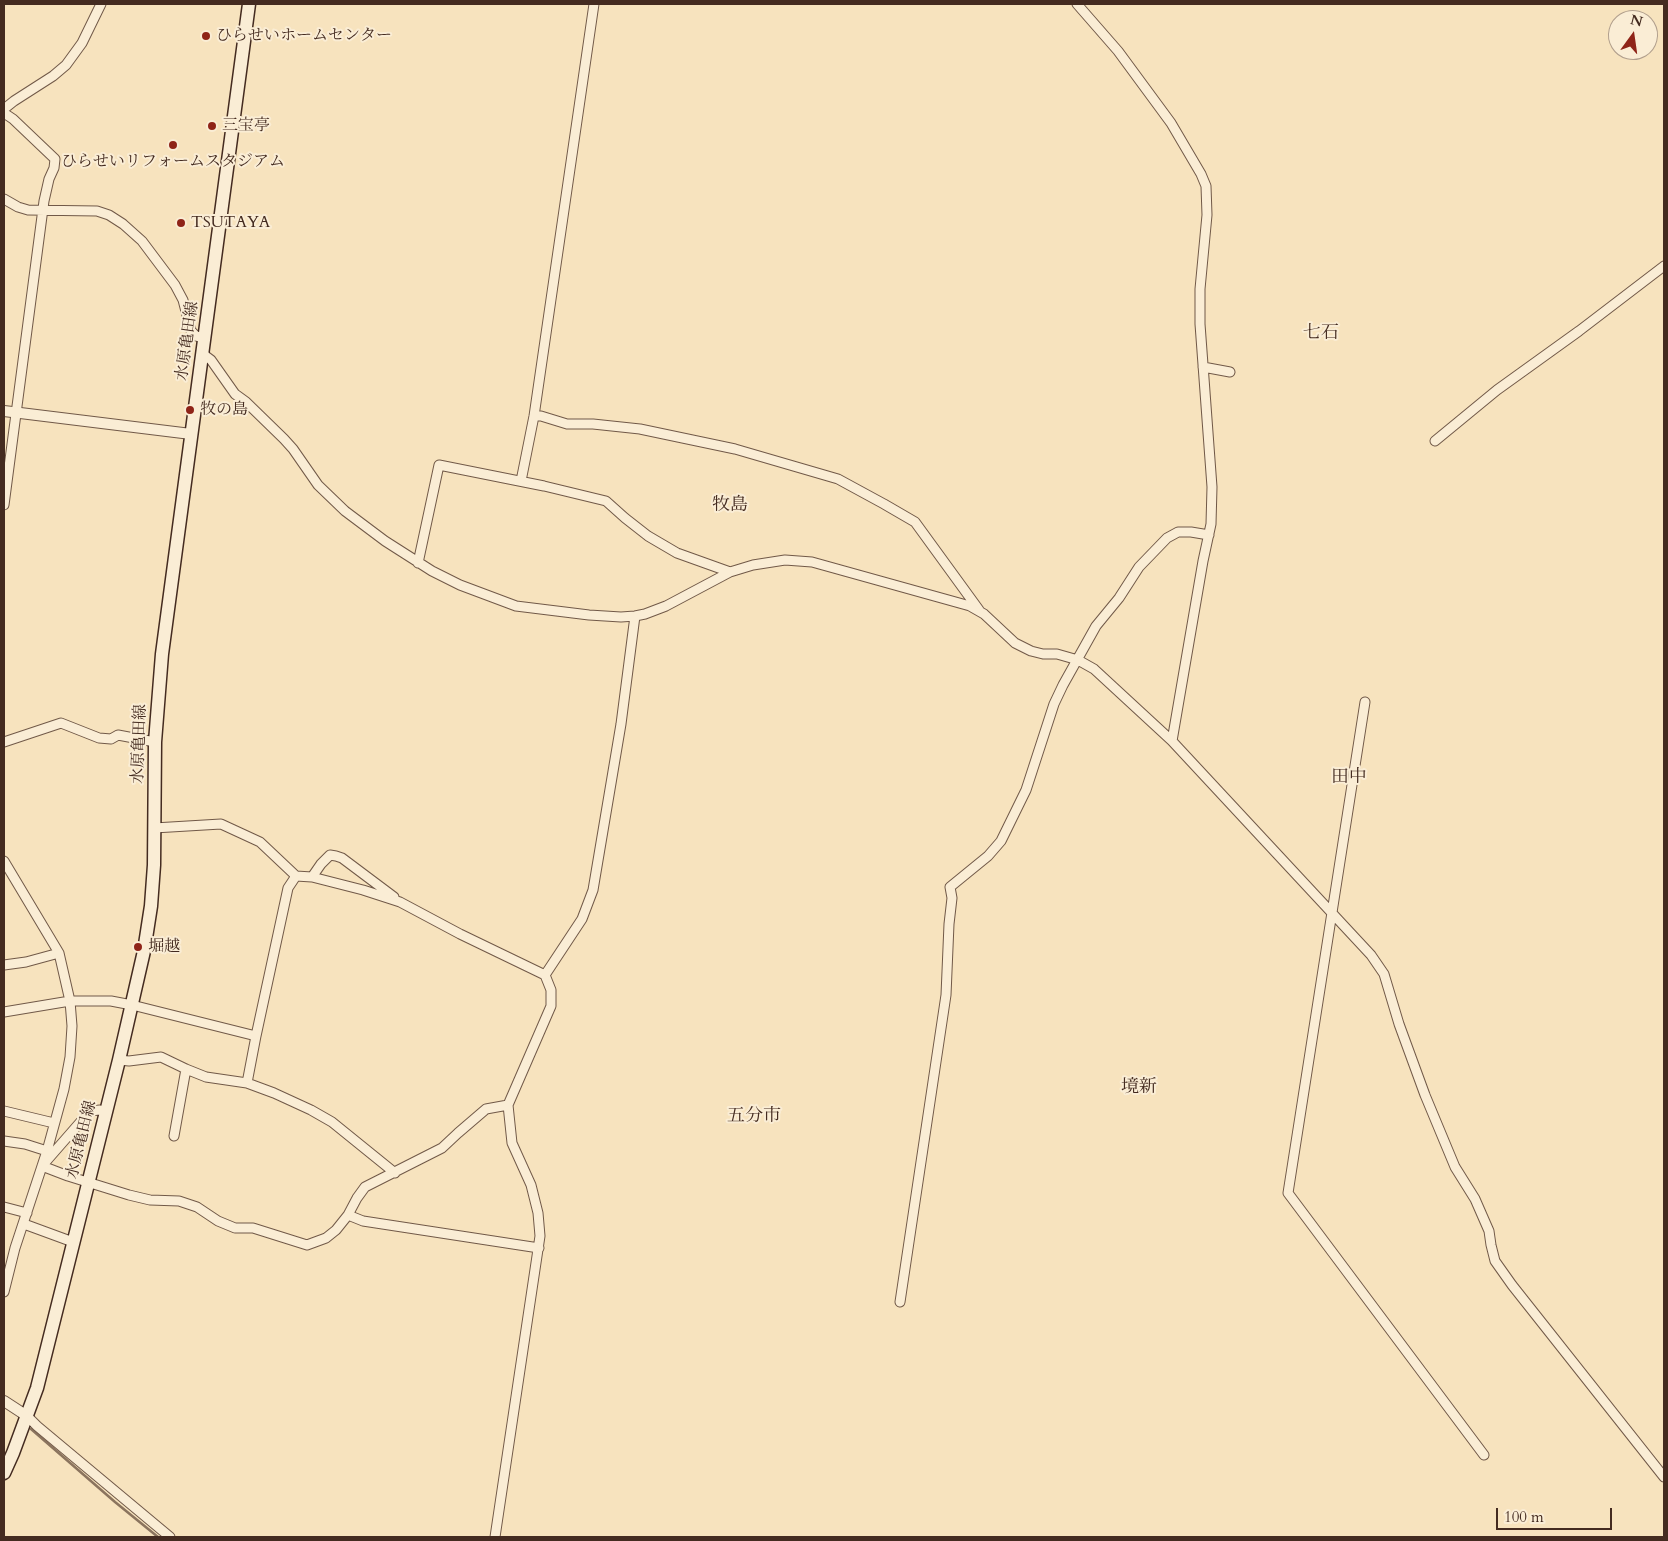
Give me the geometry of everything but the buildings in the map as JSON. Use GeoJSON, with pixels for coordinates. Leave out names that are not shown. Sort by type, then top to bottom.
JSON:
{"type":"FeatureCollection","features":[{"type":"Feature","properties":{"kind":"main road","name":"水原亀田線"},"geometry":{"type":"LineString","coordinates":[[4,1473],[37,1388],[119,1060],[144,951],[151,906],[154,865],[155,742],[162,654],[190,434],[203,354],[250,4]]}},
{"type":"Feature","properties":{"kind":"street"},"geometry":{"type":"LineString","coordinates":[[4,109],[66,65],[82,43],[101,4]]}},
{"type":"Feature","properties":{"kind":"street"},"geometry":{"type":"LineString","coordinates":[[522,481],[534,416],[594,4]]}},
{"type":"Feature","properties":{"kind":"street"},"geometry":{"type":"LineString","coordinates":[[1077,4],[1118,51],[1171,123],[1206,186],[1207,216],[1200,289],[1200,324],[1212,487],[1211,524],[1203,560],[1172,741]]}},
{"type":"Feature","properties":{"kind":"street"},"geometry":{"type":"LineString","coordinates":[[4,113],[13,119],[55,160],[43,210],[4,504]]}},
{"type":"Feature","properties":{"kind":"street"},"geometry":{"type":"LineString","coordinates":[[4,199],[28,210],[97,211],[109,215],[124,224],[142,241],[175,285],[183,300],[191,331],[196,336],[205,338]]}},
{"type":"Feature","properties":{"kind":"street"},"geometry":{"type":"LineString","coordinates":[[1435,441],[1497,390],[1580,331],[1664,266]]}},
{"type":"Feature","properties":{"kind":"street"},"geometry":{"type":"LineString","coordinates":[[203,354],[211,360],[235,394],[246,402],[293,449],[318,485],[344,511],[418,563],[460,585],[516,606],[589,616],[635,616],[666,606],[730,572],[753,565],[785,560],[812,562],[970,606],[980,612],[1015,643],[1031,651],[1043,654],[1057,654],[1076,660],[1094,669],[1172,741],[1371,955],[1384,974],[1399,1024],[1455,1168],[1475,1199],[1489,1231],[1490,1245],[1495,1261],[1664,1477]]}},
{"type":"Feature","properties":{"kind":"street"},"geometry":{"type":"LineString","coordinates":[[1203,367],[1230,372]]}},
{"type":"Feature","properties":{"kind":"street"},"geometry":{"type":"LineString","coordinates":[[4,412],[190,434]]}},
{"type":"Feature","properties":{"kind":"street"},"geometry":{"type":"LineString","coordinates":[[534,416],[567,424],[640,428],[735,449],[838,479],[915,522],[980,612]]}},
{"type":"Feature","properties":{"kind":"street"},"geometry":{"type":"LineString","coordinates":[[418,563],[439,465],[522,481],[606,501],[648,536],[677,553],[730,572]]}},
{"type":"Feature","properties":{"kind":"street"},"geometry":{"type":"LineString","coordinates":[[900,1302],[946,995],[952,898],[950,887],[988,856],[1001,841],[1026,790],[1054,704],[1076,660],[1096,626],[1119,598],[1139,567],[1168,538],[1178,532],[1209,535]]}},
{"type":"Feature","properties":{"kind":"street"},"geometry":{"type":"LineString","coordinates":[[546,975],[587,912],[594,890],[621,724],[635,616]]}},
{"type":"Feature","properties":{"kind":"street"},"geometry":{"type":"LineString","coordinates":[[1365,702],[1288,1193],[1484,1454]]}},
{"type":"Feature","properties":{"kind":"street"},"geometry":{"type":"LineString","coordinates":[[4,742],[61,724],[99,738],[111,739],[118,735],[155,742]]}},
{"type":"Feature","properties":{"kind":"street"},"geometry":{"type":"LineString","coordinates":[[154,828],[221,824],[260,842],[296,876],[363,890],[400,902]]}},
{"type":"Feature","properties":{"kind":"street"},"geometry":{"type":"LineString","coordinates":[[312,878],[330,855],[342,858],[400,902],[460,934],[546,975],[551,990],[551,1006],[508,1105],[512,1143],[531,1185],[538,1213],[539,1248],[495,1537]]}},
{"type":"Feature","properties":{"kind":"street"},"geometry":{"type":"LineString","coordinates":[[4,861],[59,953],[70,1001],[72,1026],[70,1057],[64,1089],[47,1151],[15,1248],[4,1292]]}},
{"type":"Feature","properties":{"kind":"street"},"geometry":{"type":"LineString","coordinates":[[247,1083],[288,888],[296,876]]}},
{"type":"Feature","properties":{"kind":"street"},"geometry":{"type":"LineString","coordinates":[[4,965],[26,962],[59,953]]}},
{"type":"Feature","properties":{"kind":"street"},"geometry":{"type":"LineString","coordinates":[[4,1012],[70,1001],[97,1000],[132,1005],[256,1036]]}},
{"type":"Feature","properties":{"kind":"street"},"geometry":{"type":"LineString","coordinates":[[119,1060],[129,1061],[161,1057],[206,1077],[247,1083],[274,1093],[332,1122],[395,1173]]}},
{"type":"Feature","properties":{"kind":"street"},"geometry":{"type":"LineString","coordinates":[[174,1136],[186,1069]]}},
{"type":"Feature","properties":{"kind":"street"},"geometry":{"type":"LineString","coordinates":[[42,1166],[88,1183],[150,1200],[179,1201],[197,1207],[218,1221],[235,1228],[253,1228],[306,1245],[326,1238],[336,1230],[348,1215],[365,1187],[442,1148],[486,1110],[508,1105]]}},
{"type":"Feature","properties":{"kind":"street"},"geometry":{"type":"LineString","coordinates":[[42,1166],[90,1111],[100,1110],[106,1112]]}},
{"type":"Feature","properties":{"kind":"street"},"geometry":{"type":"LineString","coordinates":[[4,1111],[54,1124]]}},
{"type":"Feature","properties":{"kind":"street"},"geometry":{"type":"LineString","coordinates":[[4,1141],[25,1144],[47,1151]]}},
{"type":"Feature","properties":{"kind":"street"},"geometry":{"type":"LineString","coordinates":[[4,1208],[27,1213]]}},
{"type":"Feature","properties":{"kind":"street"},"geometry":{"type":"LineString","coordinates":[[348,1215],[363,1222],[539,1248]]}},
{"type":"Feature","properties":{"kind":"street"},"geometry":{"type":"LineString","coordinates":[[24,1224],[73,1242]]}},
{"type":"Feature","properties":{"kind":"street"},"geometry":{"type":"LineString","coordinates":[[4,1401],[27,1416],[170,1537]]}},
{"type":"Feature","properties":{"kind":"waterway"},"geometry":{"type":"LineString","coordinates":[[31,1429],[158,1537]]}},
{"type":"Feature","properties":{"kind":"place","name":"ひらせいホームセンター"},"geometry":{"type":"Point","coordinates":[206,36]}},
{"type":"Feature","properties":{"kind":"place","name":"三宝亭"},"geometry":{"type":"Point","coordinates":[212,126]}},
{"type":"Feature","properties":{"kind":"place","name":"ひらせいリフォームスタジアム"},"geometry":{"type":"Point","coordinates":[173,145]}},
{"type":"Feature","properties":{"kind":"place","name":"TSUTAYA"},"geometry":{"type":"Point","coordinates":[181,223]}},
{"type":"Feature","properties":{"kind":"place","name":"牧の島"},"geometry":{"type":"Point","coordinates":[190,410]}},
{"type":"Feature","properties":{"kind":"place","name":"堀越"},"geometry":{"type":"Point","coordinates":[138,947]}},
{"type":"Feature","properties":{"kind":"district","name":"七石"},"geometry":{"type":"Point","coordinates":[1321,334]}},
{"type":"Feature","properties":{"kind":"district","name":"牧島"},"geometry":{"type":"Point","coordinates":[730,506]}},
{"type":"Feature","properties":{"kind":"district","name":"田中"},"geometry":{"type":"Point","coordinates":[1349,778]}},
{"type":"Feature","properties":{"kind":"district","name":"境新"},"geometry":{"type":"Point","coordinates":[1139,1088]}},
{"type":"Feature","properties":{"kind":"district","name":"五分市"},"geometry":{"type":"Point","coordinates":[754,1117]}}]}
